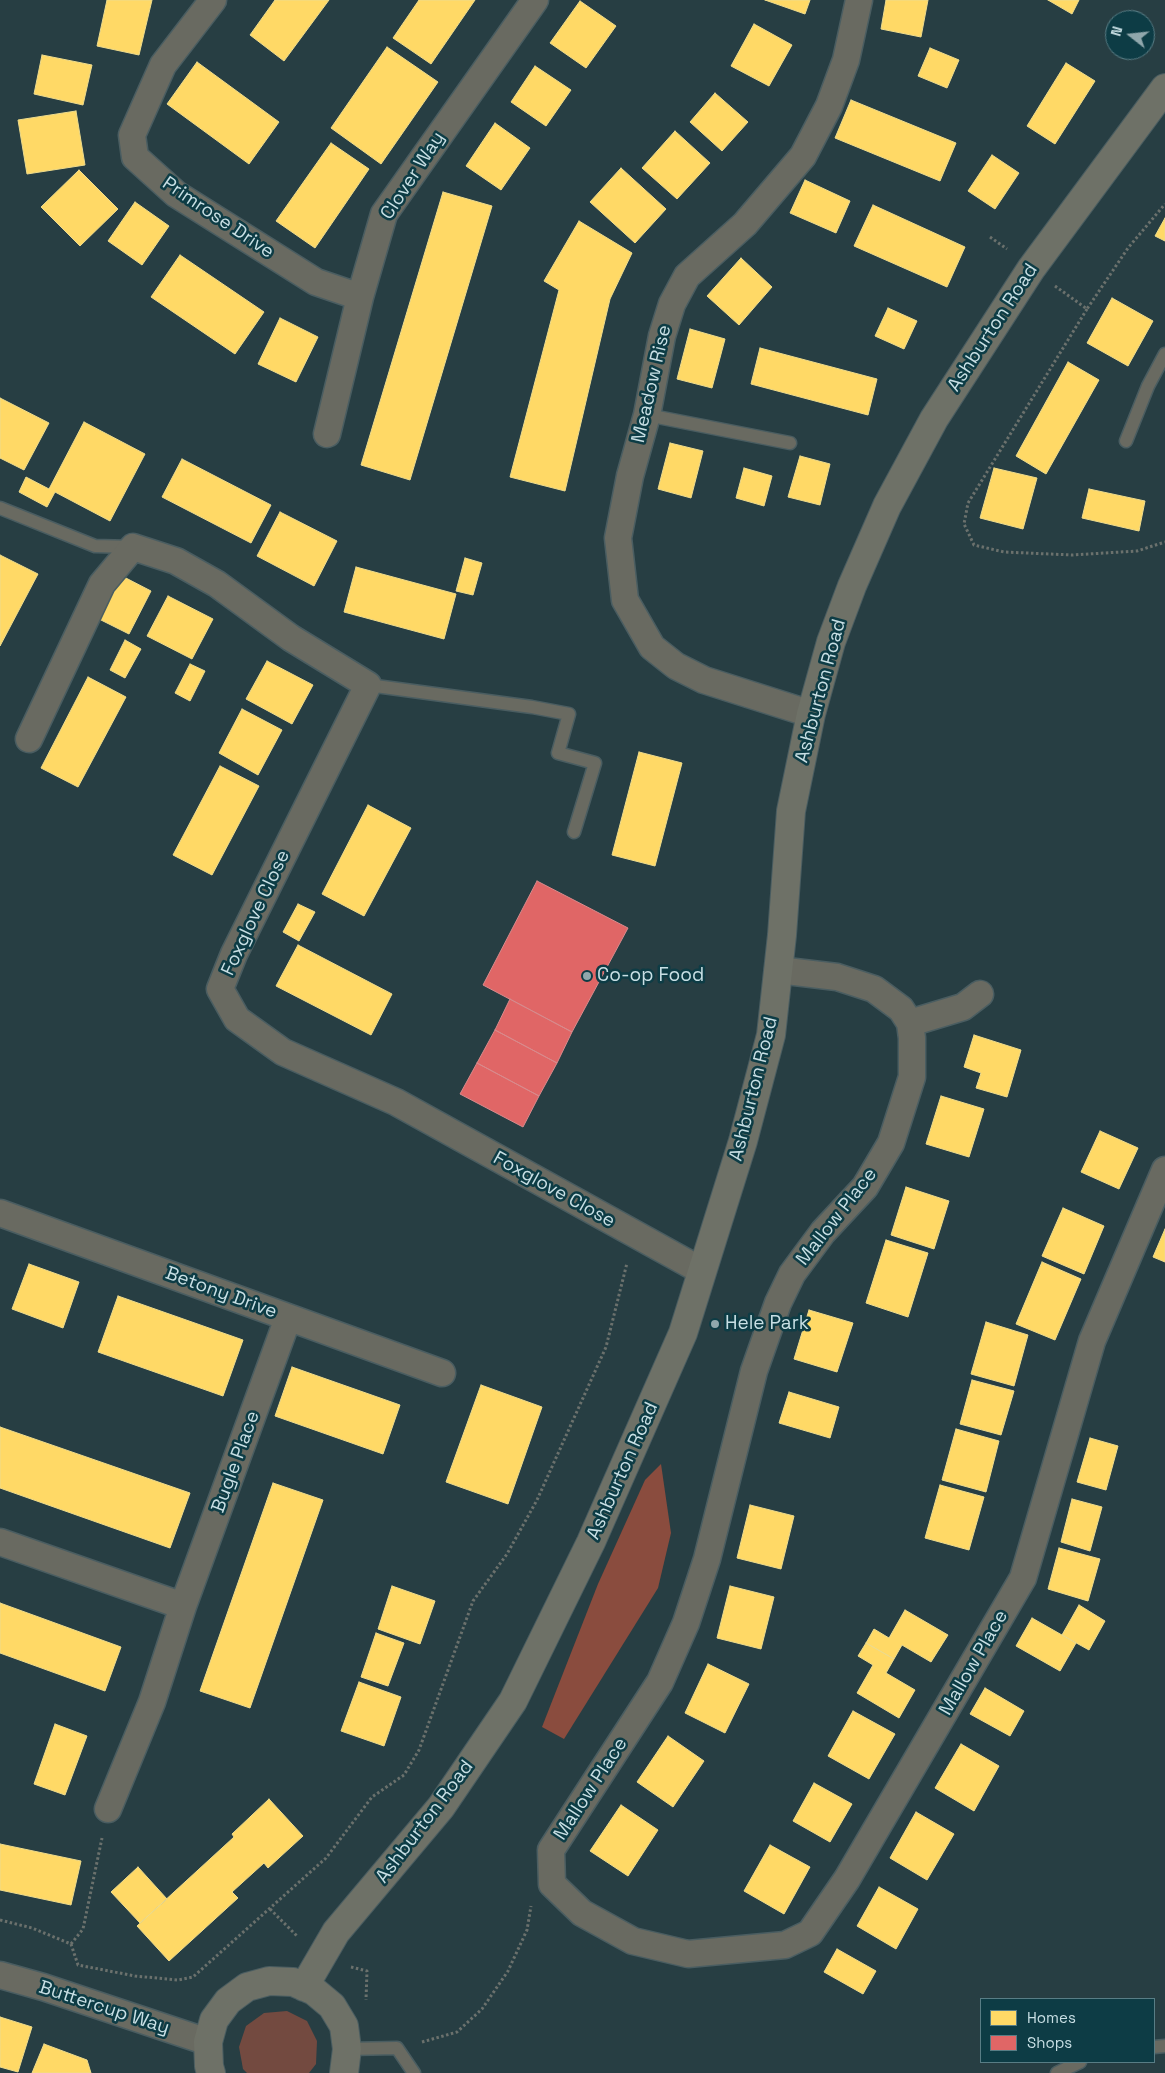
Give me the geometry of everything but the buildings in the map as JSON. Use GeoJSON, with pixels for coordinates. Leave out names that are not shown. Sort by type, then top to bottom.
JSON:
{"type":"FeatureCollection","features":[{"type":"Feature","properties":{"kind":"main road","name":"Ashburton Road"},"geometry":{"type":"LineString","coordinates":[[304,1987],[336,1932],[441,1807],[513,1701],[612,1497],[683,1333],[743,1142],[771,1035],[791,811],[810,714],[838,624],[887,506],[934,419],[1031,269],[1165,88]]}},
{"type":"Feature","properties":{"kind":"main road"},"geometry":{"type":"LineString","coordinates":[[211,2073],[208,2066],[208,2042],[214,2020],[228,2001],[247,1988],[269,1981],[293,1982],[314,1991],[332,2006],[344,2026],[346,2061]]}},
{"type":"Feature","properties":{"kind":"street","name":"Primrose Drive"},"geometry":{"type":"LineString","coordinates":[[212,0],[164,65],[132,135],[135,157],[176,194],[316,282],[360,297]]}},
{"type":"Feature","properties":{"kind":"street","name":"Clover Way"},"geometry":{"type":"LineString","coordinates":[[327,434],[360,297],[384,214],[535,0]]}},
{"type":"Feature","properties":{"kind":"street","name":"Meadow Rise"},"geometry":{"type":"LineString","coordinates":[[810,714],[704,680],[676,666],[652,647],[625,600],[618,538],[630,476],[647,415],[662,336],[672,304],[687,276],[745,224],[803,156],[829,106],[846,60],[859,0]]}},
{"type":"Feature","properties":{"kind":"street"},"geometry":{"type":"LineString","coordinates":[[29,739],[102,584],[133,547],[176,561],[217,584],[291,638],[368,685]]}},
{"type":"Feature","properties":{"kind":"street","name":"Foxglove Close"},"geometry":{"type":"LineString","coordinates":[[368,685],[234,954],[220,990],[237,1019],[283,1052],[396,1102],[702,1271]]}},
{"type":"Feature","properties":{"kind":"street"},"geometry":{"type":"LineString","coordinates":[[778,970],[837,977],[874,989],[901,1009],[910,1023],[963,1007],[980,994]]}},
{"type":"Feature","properties":{"kind":"street","name":"Mallow Place"},"geometry":{"type":"LineString","coordinates":[[910,1023],[912,1077],[891,1143],[865,1187],[823,1232],[792,1274],[778,1302],[754,1371],[707,1559],[686,1623],[660,1682],[551,1850],[552,1884],[582,1913],[633,1941],[688,1954],[784,1945],[810,1933],[847,1879],[1023,1578],[1092,1341],[1165,1170]]}},
{"type":"Feature","properties":{"kind":"street","name":"Betony Drive"},"geometry":{"type":"LineString","coordinates":[[0,1213],[442,1373]]}},
{"type":"Feature","properties":{"kind":"street","name":"Bugle Place"},"geometry":{"type":"LineString","coordinates":[[108,1809],[152,1702],[183,1606],[288,1318]]}},
{"type":"Feature","properties":{"kind":"street"},"geometry":{"type":"LineString","coordinates":[[0,1542],[183,1606]]}},
{"type":"Feature","properties":{"kind":"street","name":"Buttercup Way"},"geometry":{"type":"LineString","coordinates":[[0,1975],[59,1992],[208,2042]]}},
{"type":"Feature","properties":{"kind":"lane"},"geometry":{"type":"LineString","coordinates":[[1126,442],[1148,386],[1165,354]]}},
{"type":"Feature","properties":{"kind":"lane"},"geometry":{"type":"LineString","coordinates":[[647,415],[790,443]]}},
{"type":"Feature","properties":{"kind":"lane"},"geometry":{"type":"LineString","coordinates":[[0,508],[95,546],[133,547]]}},
{"type":"Feature","properties":{"kind":"lane"},"geometry":{"type":"LineString","coordinates":[[368,685],[532,707],[569,714],[558,753],[595,763],[574,832]]}},
{"type":"Feature","properties":{"kind":"lane"},"geometry":{"type":"LineString","coordinates":[[346,2061],[397,2048],[414,2073]]}},
{"type":"Feature","properties":{"kind":"lane"},"geometry":{"type":"LineString","coordinates":[[1057,2073],[1078,2063]]}},
{"type":"Feature","properties":{"kind":"path"},"geometry":{"type":"LineString","coordinates":[[1165,204],[1128,248],[1087,309],[968,503],[964,524],[974,545],[1004,552],[1072,555],[1137,551],[1165,542]]}},
{"type":"Feature","properties":{"kind":"path"},"geometry":{"type":"LineString","coordinates":[[990,238],[1002,245]]}},
{"type":"Feature","properties":{"kind":"path"},"geometry":{"type":"LineString","coordinates":[[1031,269],[1087,309]]}},
{"type":"Feature","properties":{"kind":"path"},"geometry":{"type":"LineString","coordinates":[[0,1920],[32,1928],[71,1944],[78,1965],[135,1976],[178,1980],[193,1977],[326,1858],[372,1797],[404,1775],[419,1750],[473,1601],[507,1554],[537,1500],[606,1347],[626,1264],[643,1238]]}},
{"type":"Feature","properties":{"kind":"path"},"geometry":{"type":"LineString","coordinates":[[71,1944],[83,1929],[108,1809]]}},
{"type":"Feature","properties":{"kind":"path"},"geometry":{"type":"LineString","coordinates":[[270,1909],[288,1929],[322,1956]]}},
{"type":"Feature","properties":{"kind":"shaded area"},"geometry":{"type":"Polygon","coordinates":[[[661,1464],[671,1533],[658,1588],[564,1739],[542,1727],[598,1584],[645,1480],[661,1464]]]}},
{"type":"Feature","properties":{"kind":"shaded area"},"geometry":{"type":"Polygon","coordinates":[[[287,2011],[307,2021],[317,2041],[316,2064],[309,2073],[247,2073],[243,2069],[239,2047],[246,2026],[264,2013],[287,2011]]]}},
{"type":"Feature","properties":{"kind":"place","name":"Co-op Food"},"geometry":{"type":"Point","coordinates":[587,976]}},
{"type":"Feature","properties":{"kind":"place","name":"Hele Park"},"geometry":{"type":"Point","coordinates":[715,1324]}}]}
